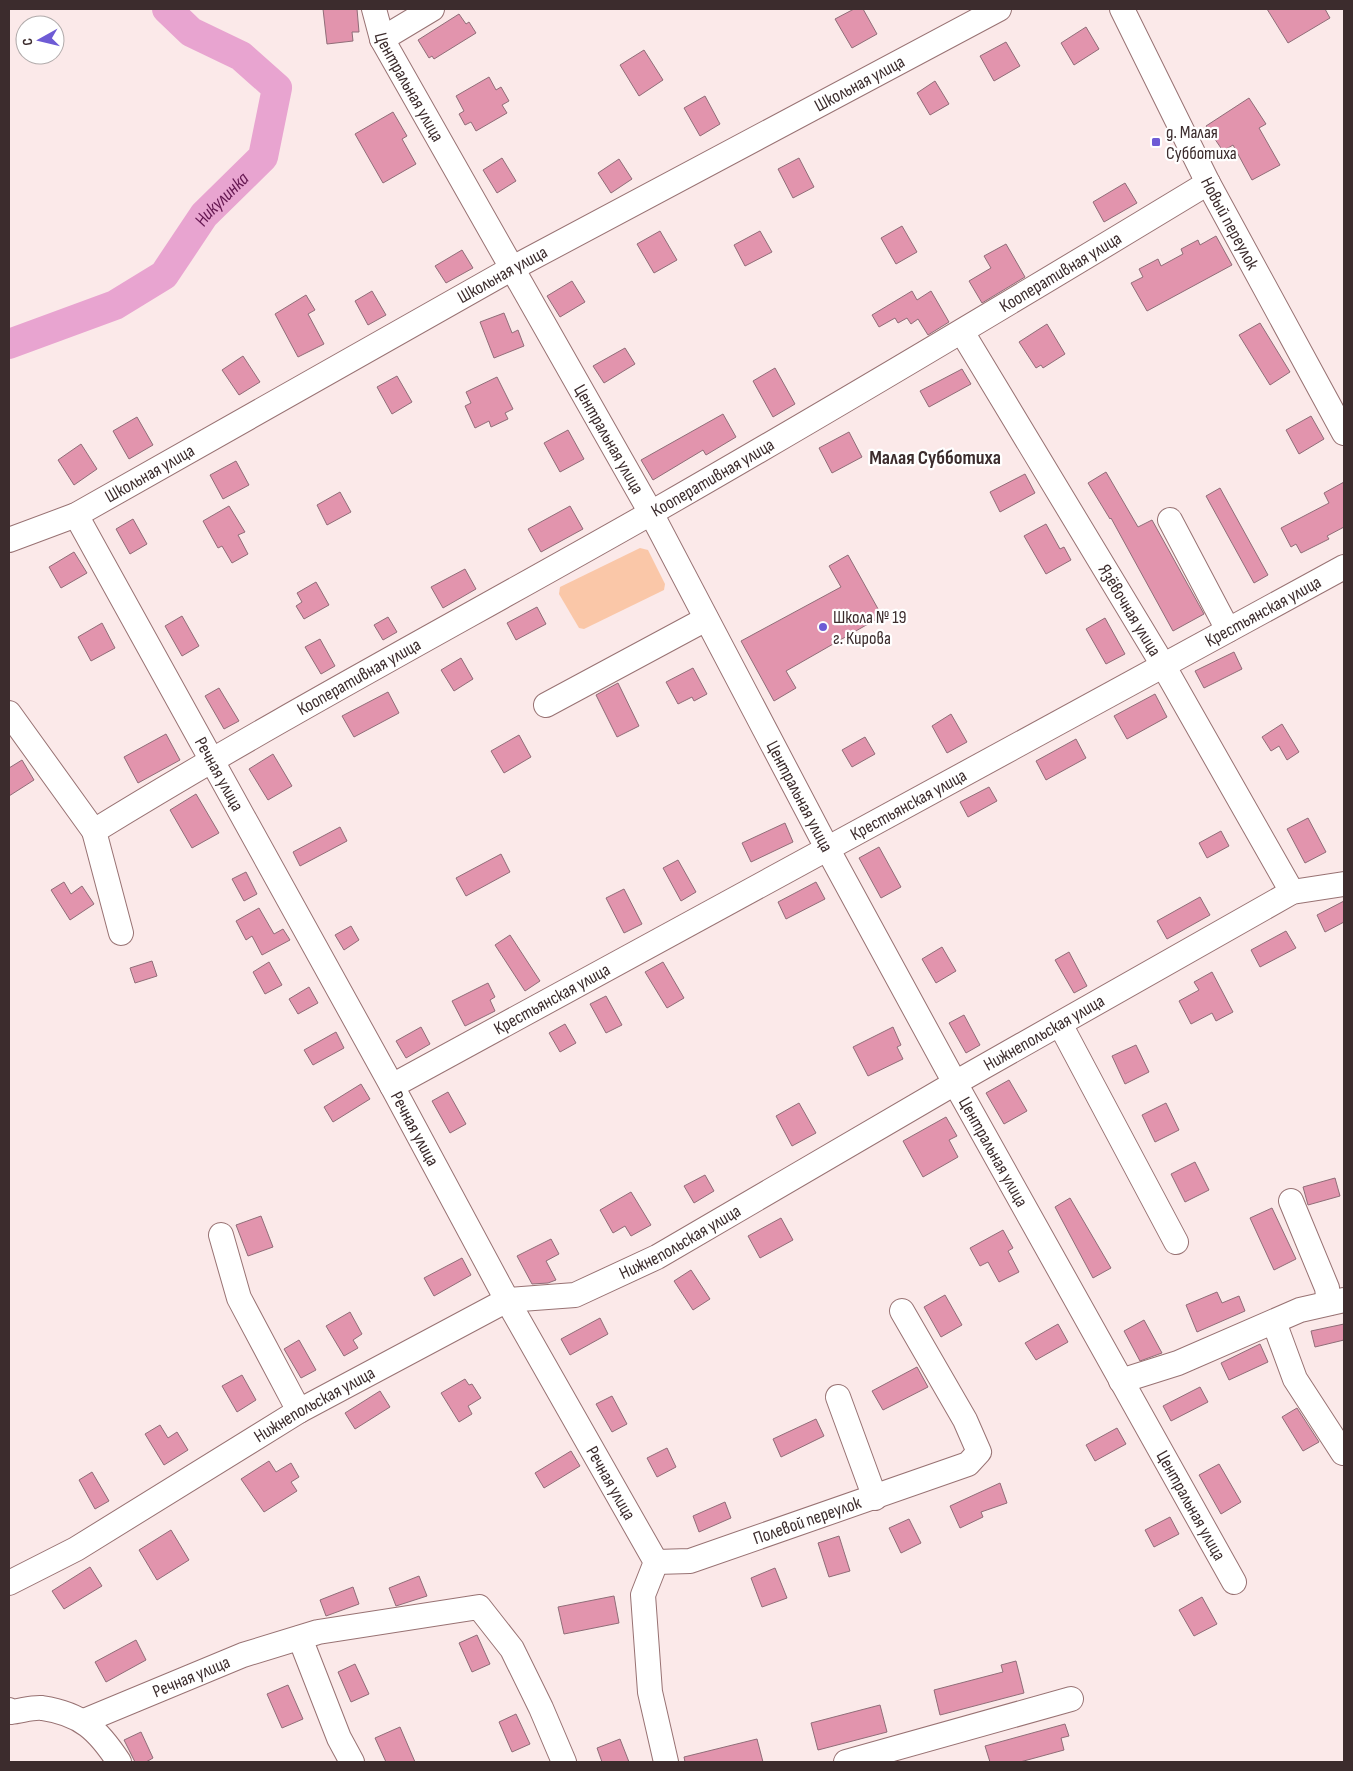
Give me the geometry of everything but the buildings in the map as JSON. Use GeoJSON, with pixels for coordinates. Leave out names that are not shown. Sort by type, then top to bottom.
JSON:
{"type":"FeatureCollection","features":[{"type":"Feature","properties":{"kind":"street","name":"Центральная улица"},"geometry":{"type":"LineString","coordinates":[[374,9],[382,39],[650,514],[827,848],[955,1083],[1234,1582]]}},
{"type":"Feature","properties":{"kind":"street"},"geometry":{"type":"LineString","coordinates":[[382,39],[432,9]]}},
{"type":"Feature","properties":{"kind":"street","name":"Школьная улица"},"geometry":{"type":"LineString","coordinates":[[9,540],[76,516],[511,269],[999,9]]}},
{"type":"Feature","properties":{"kind":"street","name":"Новый переулок"},"geometry":{"type":"LineString","coordinates":[[1122,9],[1208,184],[1344,433]]}},
{"type":"Feature","properties":{"kind":"street","name":"Кооперативная улица"},"geometry":{"type":"LineString","coordinates":[[94,831],[210,759],[650,514],[962,332],[1208,184]]}},
{"type":"Feature","properties":{"kind":"street","name":"Язёвочная улица"},"geometry":{"type":"LineString","coordinates":[[962,332],[1163,665],[1292,892]]}},
{"type":"Feature","properties":{"kind":"street","name":"Речная улица"},"geometry":{"type":"LineString","coordinates":[[76,516],[392,1086],[507,1300],[656,1562]]}},
{"type":"Feature","properties":{"kind":"street"},"geometry":{"type":"LineString","coordinates":[[1170,520],[1228,630]]}},
{"type":"Feature","properties":{"kind":"street","name":"Крестьянская улица"},"geometry":{"type":"LineString","coordinates":[[392,1086],[1344,566]]}},
{"type":"Feature","properties":{"kind":"street"},"geometry":{"type":"LineString","coordinates":[[546,705],[706,619]]}},
{"type":"Feature","properties":{"kind":"street"},"geometry":{"type":"LineString","coordinates":[[9,713],[94,831],[121,934]]}},
{"type":"Feature","properties":{"kind":"street","name":"Нижнепольская улица"},"geometry":{"type":"LineString","coordinates":[[9,1583],[76,1549],[299,1411],[507,1300],[575,1295],[657,1257],[955,1083],[1292,892],[1344,884]]}},
{"type":"Feature","properties":{"kind":"street"},"geometry":{"type":"LineString","coordinates":[[1060,1024],[1176,1242]]}},
{"type":"Feature","properties":{"kind":"street"},"geometry":{"type":"LineString","coordinates":[[1121,1381],[1178,1364],[1300,1310],[1337,1301],[1327,1288],[1291,1202]]}},
{"type":"Feature","properties":{"kind":"street"},"geometry":{"type":"LineString","coordinates":[[222,1235],[239,1298],[299,1411]]}},
{"type":"Feature","properties":{"kind":"street","name":"Полевой переулок"},"geometry":{"type":"LineString","coordinates":[[656,1562],[690,1561],[956,1470],[968,1464],[978,1452],[965,1420],[902,1311]]}},
{"type":"Feature","properties":{"kind":"street"},"geometry":{"type":"LineString","coordinates":[[1274,1322],[1295,1379],[1343,1453]]}},
{"type":"Feature","properties":{"kind":"street"},"geometry":{"type":"LineString","coordinates":[[838,1397],[875,1498]]}},
{"type":"Feature","properties":{"kind":"street"},"geometry":{"type":"LineString","coordinates":[[656,1562],[643,1595],[650,1692],[666,1762]]}},
{"type":"Feature","properties":{"kind":"street","name":"Речная улица"},"geometry":{"type":"LineString","coordinates":[[84,1720],[243,1655],[318,1632],[479,1607],[512,1649],[541,1708],[564,1762]]}},
{"type":"Feature","properties":{"kind":"street"},"geometry":{"type":"LineString","coordinates":[[300,1638],[339,1738],[352,1762]]}},
{"type":"Feature","properties":{"kind":"street"},"geometry":{"type":"LineString","coordinates":[[846,1762],[1071,1699]]}},
{"type":"Feature","properties":{"kind":"street"},"geometry":{"type":"LineString","coordinates":[[9,1710],[11,1712],[41,1708],[84,1720],[104,1739],[119,1762]]}},
{"type":"Feature","properties":{"kind":"shaded area"},"geometry":{"type":"Polygon","coordinates":[[[640,548],[648,550],[665,584],[664,590],[584,629],[579,628],[559,594],[560,587],[640,548]]]}},
{"type":"Feature","properties":{"kind":"waterway","name":"Никулинка"},"geometry":{"type":"LineString","coordinates":[[9,344],[115,305],[164,275],[204,215],[263,157],[277,88],[241,56],[191,32],[167,9]]}},
{"type":"Feature","properties":{"kind":"place","name":"д. Малая Субботиха"},"geometry":{"type":"Point","coordinates":[1156,142]}},
{"type":"Feature","properties":{"kind":"place","name":"Школа № 19 г. Кирова"},"geometry":{"type":"Point","coordinates":[823,627]}},
{"type":"Feature","properties":{"kind":"district","name":"Малая Субботиха"},"geometry":{"type":"Point","coordinates":[935,457]}}]}
